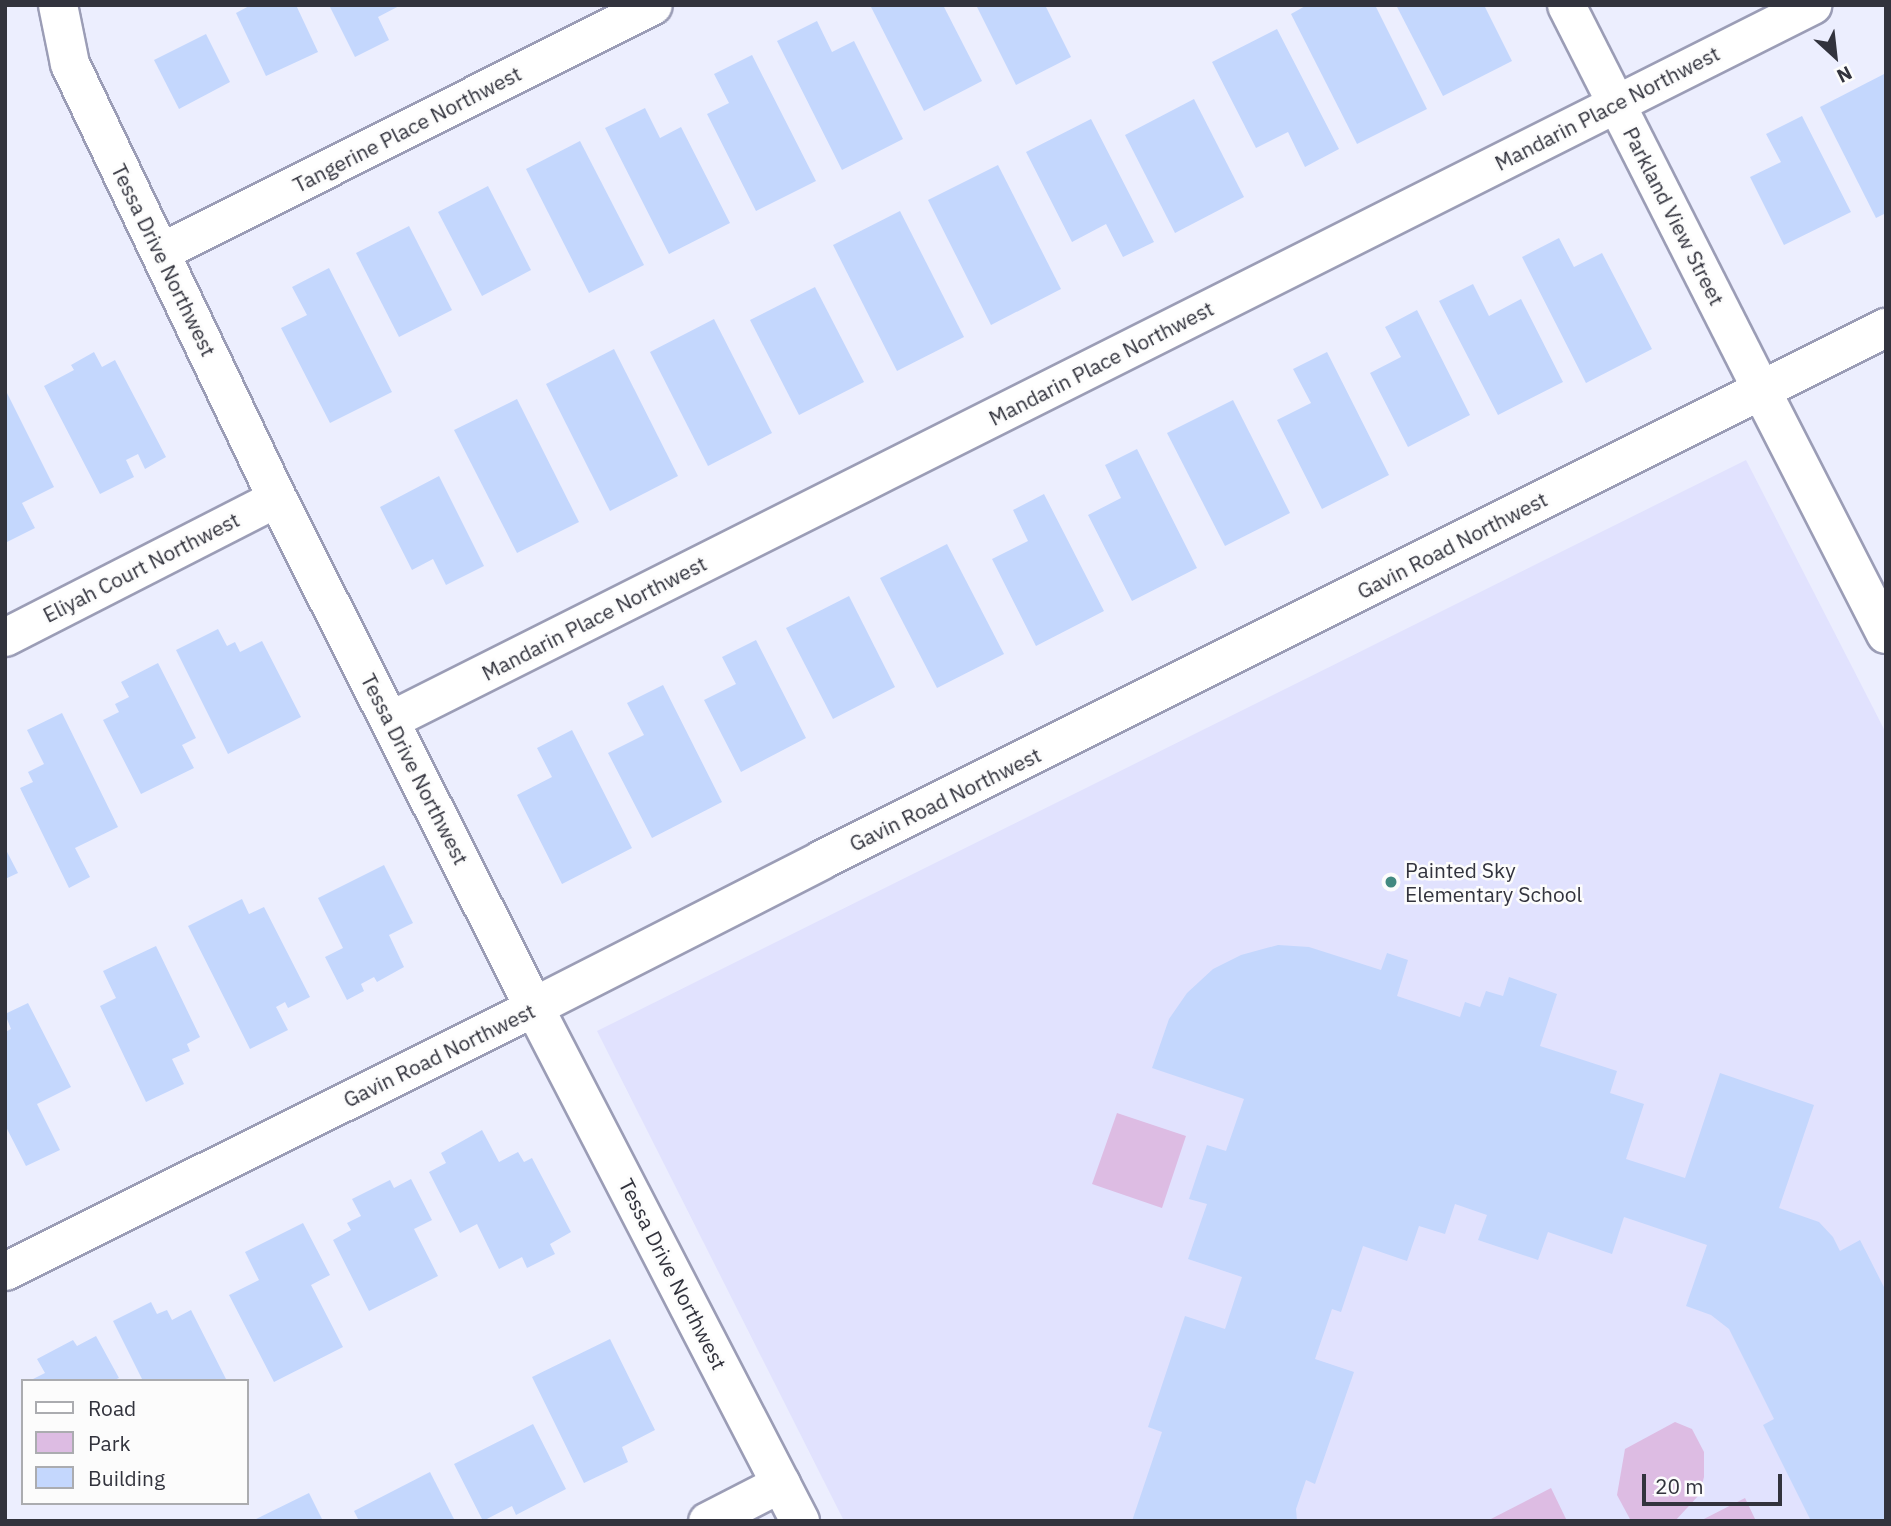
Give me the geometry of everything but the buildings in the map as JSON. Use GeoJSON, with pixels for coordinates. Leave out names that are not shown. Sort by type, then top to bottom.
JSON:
{"type":"FeatureCollection","features":[{"type":"Feature","properties":{"kind":"street","name":"Tessa Drive Northwest"},"geometry":{"type":"LineString","coordinates":[[58,5],[70,64],[278,498],[534,1007],[800,1521]]}},
{"type":"Feature","properties":{"kind":"street","name":"Tangerine Place Northwest"},"geometry":{"type":"LineString","coordinates":[[160,252],[653,5]]}},
{"type":"Feature","properties":{"kind":"street","name":"Parkland View Street"},"geometry":{"type":"LineString","coordinates":[[1566,5],[1761,390]]}},
{"type":"Feature","properties":{"kind":"street","name":"Mandarin Place Northwest"},"geometry":{"type":"LineString","coordinates":[[390,720],[1812,5]]}},
{"type":"Feature","properties":{"kind":"street","name":"Gavin Road Northwest"},"geometry":{"type":"LineString","coordinates":[[5,1271],[1886,328]]}},
{"type":"Feature","properties":{"kind":"street"},"geometry":{"type":"LineString","coordinates":[[1761,390],[1886,634]]}},
{"type":"Feature","properties":{"kind":"street","name":"Eliyah Court Northwest"},"geometry":{"type":"LineString","coordinates":[[5,636],[278,498]]}},
{"type":"Feature","properties":{"kind":"street"},"geometry":{"type":"LineString","coordinates":[[707,1521],[781,1483]]}},
{"type":"Feature","properties":{"kind":"shaded area","name":"Painted Sky Elementary School"},"geometry":{"type":"Polygon","coordinates":[[[1746,460],[1886,733],[1886,1521],[844,1521],[597,1031],[1746,460]]]}},
{"type":"Feature","properties":{"kind":"green space"},"geometry":{"type":"Polygon","coordinates":[[[1117,1113],[1186,1136],[1162,1208],[1092,1184],[1117,1113]]]}},
{"type":"Feature","properties":{"kind":"green space"},"geometry":{"type":"Polygon","coordinates":[[[1675,1422],[1692,1429],[1704,1452],[1704,1477],[1699,1495],[1675,1521],[1631,1521],[1617,1495],[1625,1449],[1675,1422]]]}},
{"type":"Feature","properties":{"kind":"green space"},"geometry":{"type":"Polygon","coordinates":[[[1551,1488],[1567,1521],[1487,1521],[1551,1488]]]}},
{"type":"Feature","properties":{"kind":"green space"},"geometry":{"type":"Polygon","coordinates":[[[1745,1498],[1756,1521],[1700,1521],[1745,1498]]]}},
{"type":"Feature","properties":{"kind":"place","name":"Painted Sky Elementary School"},"geometry":{"type":"Point","coordinates":[1391,882]}}]}
